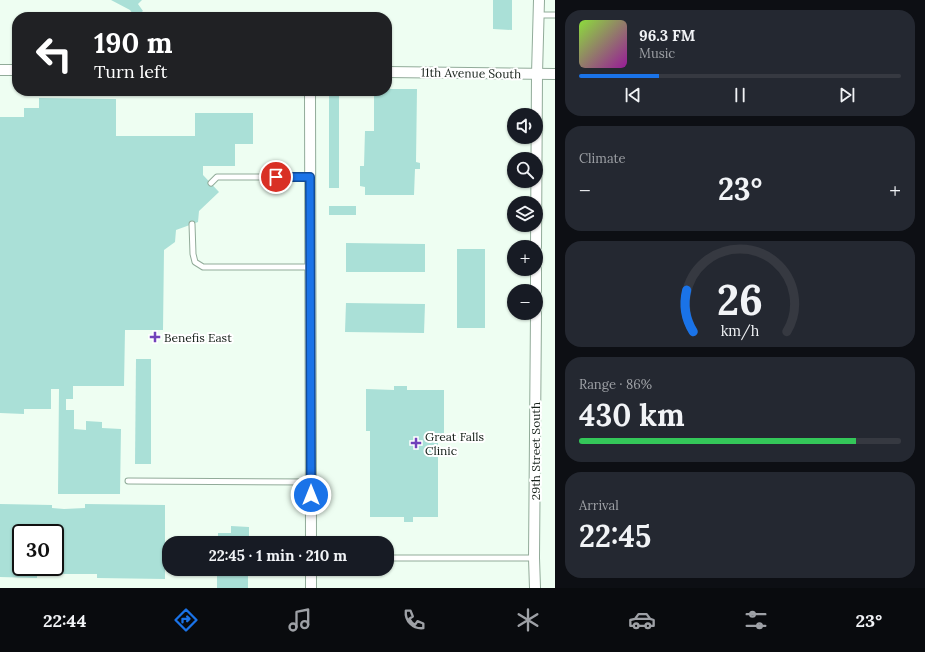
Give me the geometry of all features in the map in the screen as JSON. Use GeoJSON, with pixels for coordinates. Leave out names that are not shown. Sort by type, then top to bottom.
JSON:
{"type":"FeatureCollection","features":[{"type":"Feature","properties":{"kind":"street"},"geometry":{"type":"LineString","coordinates":[[536,240],[539,0]]}},
{"type":"Feature","properties":{"kind":"street"},"geometry":{"type":"LineString","coordinates":[[0,70],[12,70]]}},
{"type":"Feature","properties":{"kind":"street","name":"11th Avenue South"},"geometry":{"type":"LineString","coordinates":[[392,72],[555,74]]}},
{"type":"Feature","properties":{"kind":"street"},"geometry":{"type":"LineString","coordinates":[[310,96],[311,536]]}},
{"type":"Feature","properties":{"kind":"street","name":"29th Street South"},"geometry":{"type":"LineString","coordinates":[[535,588],[536,320]]}},
{"type":"Feature","properties":{"kind":"street"},"geometry":{"type":"LineString","coordinates":[[311,576],[311,588]]}},
{"type":"Feature","properties":{"kind":"lane"},"geometry":{"type":"LineString","coordinates":[[539,15],[555,15]]}},
{"type":"Feature","properties":{"kind":"lane"},"geometry":{"type":"LineString","coordinates":[[211,183],[217,177],[310,177]]}},
{"type":"Feature","properties":{"kind":"lane"},"geometry":{"type":"LineString","coordinates":[[192,224],[193,254],[195,262],[203,267],[310,267]]}},
{"type":"Feature","properties":{"kind":"lane"},"geometry":{"type":"LineString","coordinates":[[128,481],[311,482]]}},
{"type":"Feature","properties":{"kind":"lane"},"geometry":{"type":"LineString","coordinates":[[394,558],[534,558]]}},
{"type":"Feature","properties":{"kind":"building"},"geometry":{"type":"Polygon","coordinates":[[[111,0],[142,0],[138,4],[143,11],[131,12],[111,0]]]}},
{"type":"Feature","properties":{"kind":"building"},"geometry":{"type":"Polygon","coordinates":[[[493,0],[512,0],[512,30],[493,29],[493,0]]]}},
{"type":"Feature","properties":{"kind":"building"},"geometry":{"type":"Polygon","coordinates":[[[392,89],[417,89],[416,162],[420,163],[420,169],[415,169],[414,195],[365,195],[365,187],[360,186],[360,166],[364,166],[365,131],[374,131],[374,96],[392,96],[392,89]]]}},
{"type":"Feature","properties":{"kind":"building"},"geometry":{"type":"Polygon","coordinates":[[[329,96],[339,96],[339,188],[329,188],[329,96]]]}},
{"type":"Feature","properties":{"kind":"building"},"geometry":{"type":"Polygon","coordinates":[[[39,98],[116,99],[116,136],[195,136],[195,113],[253,113],[253,144],[235,144],[235,166],[203,166],[203,175],[219,192],[199,211],[198,222],[176,230],[175,242],[164,250],[163,330],[125,330],[124,386],[73,386],[73,399],[66,399],[66,410],[74,410],[74,429],[86,430],[86,421],[102,422],[102,428],[121,429],[120,494],[58,494],[59,389],[51,389],[51,409],[24,409],[24,414],[0,413],[0,117],[24,117],[24,108],[39,108],[39,98]]]}},
{"type":"Feature","properties":{"kind":"building"},"geometry":{"type":"Polygon","coordinates":[[[329,206],[356,206],[356,215],[329,215],[329,206]]]}},
{"type":"Feature","properties":{"kind":"building"},"geometry":{"type":"Polygon","coordinates":[[[346,243],[425,244],[425,272],[346,272],[346,243]]]}},
{"type":"Feature","properties":{"kind":"building"},"geometry":{"type":"Polygon","coordinates":[[[457,249],[485,249],[485,328],[457,328],[457,249]]]}},
{"type":"Feature","properties":{"kind":"building"},"geometry":{"type":"Polygon","coordinates":[[[346,303],[425,304],[424,333],[345,332],[346,303]]]}},
{"type":"Feature","properties":{"kind":"building"},"geometry":{"type":"Polygon","coordinates":[[[136,359],[151,359],[151,464],[135,464],[136,359]]]}},
{"type":"Feature","properties":{"kind":"building"},"geometry":{"type":"Polygon","coordinates":[[[394,386],[407,386],[407,390],[444,390],[444,438],[438,438],[438,517],[413,517],[413,522],[404,522],[404,517],[370,517],[370,431],[366,431],[366,389],[394,390],[394,386]]]}},
{"type":"Feature","properties":{"kind":"building"},"geometry":{"type":"Polygon","coordinates":[[[0,504],[52,505],[52,508],[64,509],[85,508],[85,504],[165,505],[165,536],[162,536],[162,576],[165,576],[165,579],[97,578],[97,574],[64,574],[64,524],[12,524],[12,576],[37,576],[37,578],[0,577],[0,504]]]}},
{"type":"Feature","properties":{"kind":"building"},"geometry":{"type":"Polygon","coordinates":[[[231,526],[249,527],[249,536],[218,536],[218,533],[231,533],[231,526]]]}},
{"type":"Feature","properties":{"kind":"building"},"geometry":{"type":"Polygon","coordinates":[[[217,576],[248,576],[248,588],[217,588],[217,576]]]}},
{"type":"Feature","properties":{"kind":"place","name":"Benefis East"},"geometry":{"type":"Point","coordinates":[155,337]}},
{"type":"Feature","properties":{"kind":"place","name":"Great Falls Clinic"},"geometry":{"type":"Point","coordinates":[416,443]}},
{"type":"Feature","properties":{"kind":"route"},"geometry":{"type":"LineString","coordinates":[[276,177],[310,177],[311,495]]}}]}
